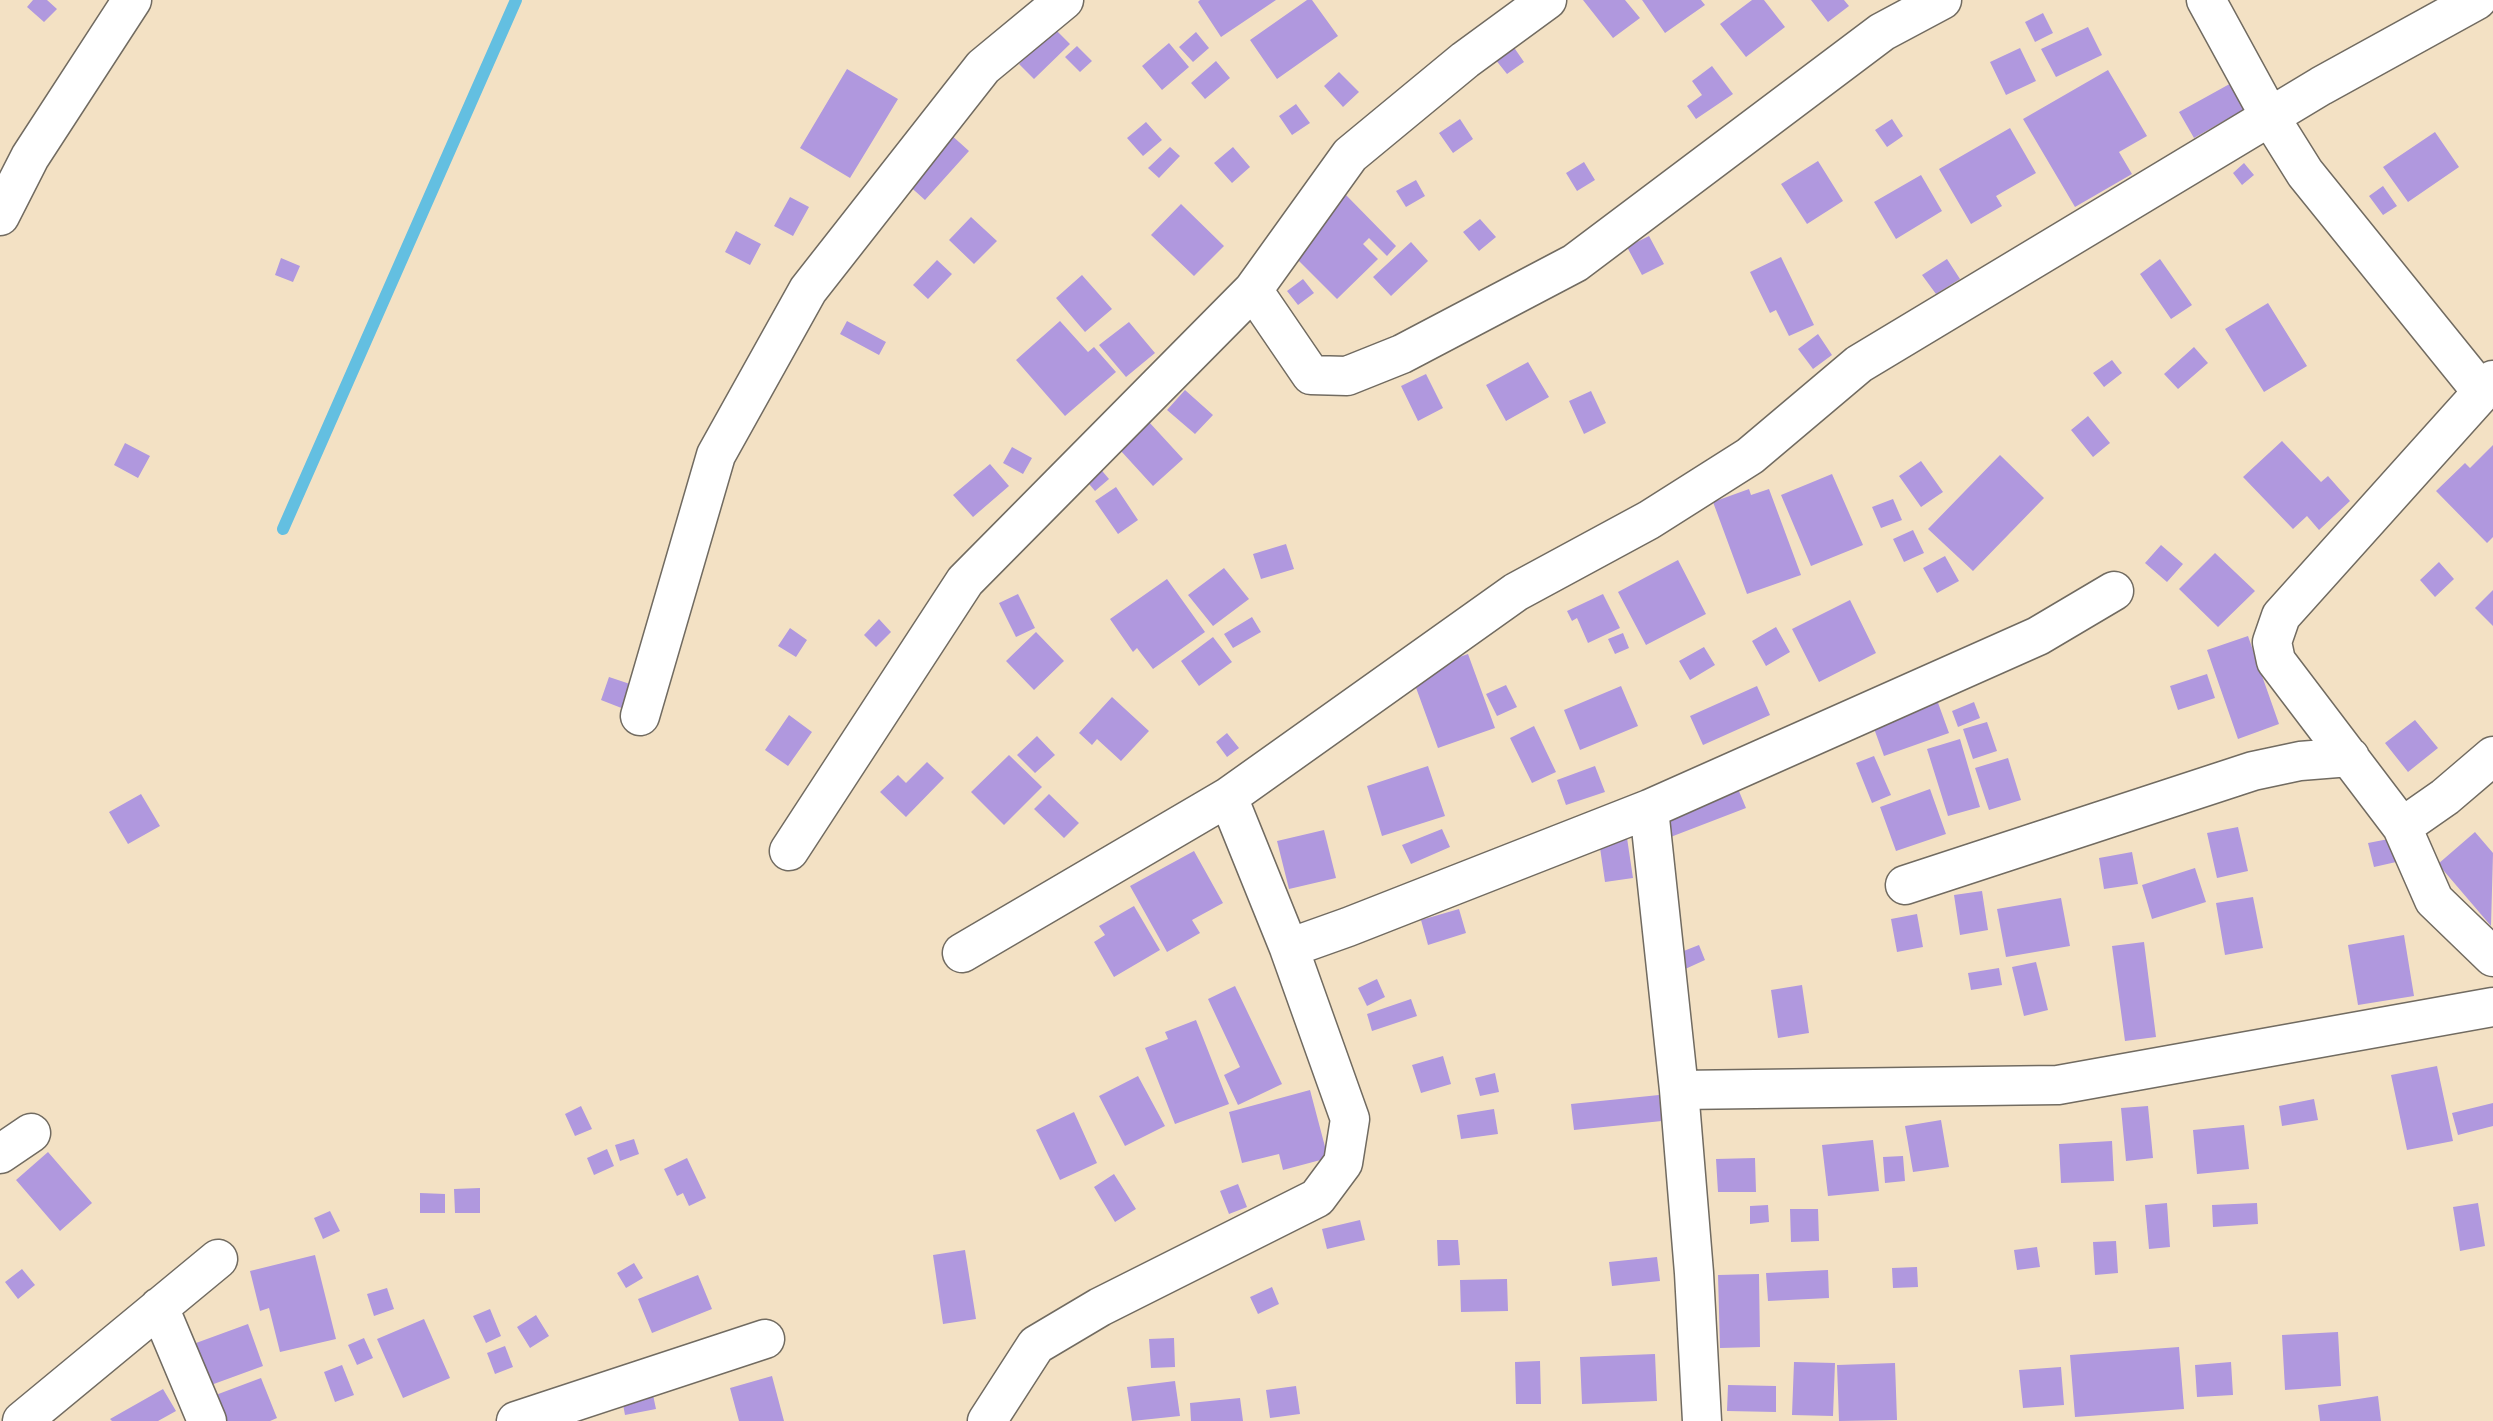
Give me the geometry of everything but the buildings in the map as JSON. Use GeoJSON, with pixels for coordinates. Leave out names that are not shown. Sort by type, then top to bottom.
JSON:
{"type":"FeatureCollection","features":[{"type":"Feature","properties":{"kind":"street"},"geometry":{"type":"LineString","coordinates":[[0,216],[30,157],[132,0]]}},
{"type":"Feature","properties":{"kind":"street"},"geometry":{"type":"LineString","coordinates":[[640,716],[716,455],[808,290],[983,67],[1064,0]]}},
{"type":"Feature","properties":{"kind":"street"},"geometry":{"type":"LineString","coordinates":[[789,851],[965,581],[1253,290],[1350,155],[1465,60],[1547,0]]}},
{"type":"Feature","properties":{"kind":"street"},"geometry":{"type":"LineString","coordinates":[[1253,290],[1311,374],[1347,376],[1402,354],[1575,263],[1882,32],[1942,0]]}},
{"type":"Feature","properties":{"kind":"street"},"geometry":{"type":"LineString","coordinates":[[2206,0],[2270,117],[2305,173],[2487,386],[2281,616],[2272,642],[2276,662],[2402,827],[2434,900],[2493,957]]}},
{"type":"Feature","properties":{"kind":"street"},"geometry":{"type":"LineString","coordinates":[[962,953],[1228,797],[1516,592],[1649,520],[1749,456],[1859,364],[2321,86],[2477,0]]}},
{"type":"Feature","properties":{"kind":"street"},"geometry":{"type":"LineString","coordinates":[[1289,948],[1649,809],[2038,636],[2114,591]]}},
{"type":"Feature","properties":{"kind":"street"},"geometry":{"type":"LineString","coordinates":[[2402,827],[2445,797],[2493,755]]}},
{"type":"Feature","properties":{"kind":"street"},"geometry":{"type":"LineString","coordinates":[[1905,885],[2253,771],[2300,761],[2350,757]]}},
{"type":"Feature","properties":{"kind":"street"},"geometry":{"type":"LineString","coordinates":[[987,1421],[1036,1345],[1100,1307],[1317,1198],[1343,1163],[1350,1119],[1289,948],[1228,797]]}},
{"type":"Feature","properties":{"kind":"street"},"geometry":{"type":"LineString","coordinates":[[1649,809],[1679,1090],[1694,1273],[1702,1421]]}},
{"type":"Feature","properties":{"kind":"street"},"geometry":{"type":"LineString","coordinates":[[1679,1090],[2058,1085],[2493,1006]]}},
{"type":"Feature","properties":{"kind":"street"},"geometry":{"type":"LineString","coordinates":[[22,1421],[218,1259]]}},
{"type":"Feature","properties":{"kind":"street"},"geometry":{"type":"LineString","coordinates":[[159,1307],[206,1421]]}},
{"type":"Feature","properties":{"kind":"street"},"geometry":{"type":"LineString","coordinates":[[516,1421],[765,1339]]}},
{"type":"Feature","properties":{"kind":"waterway"},"geometry":{"type":"LineString","coordinates":[[283,529],[516,0]]}}]}
